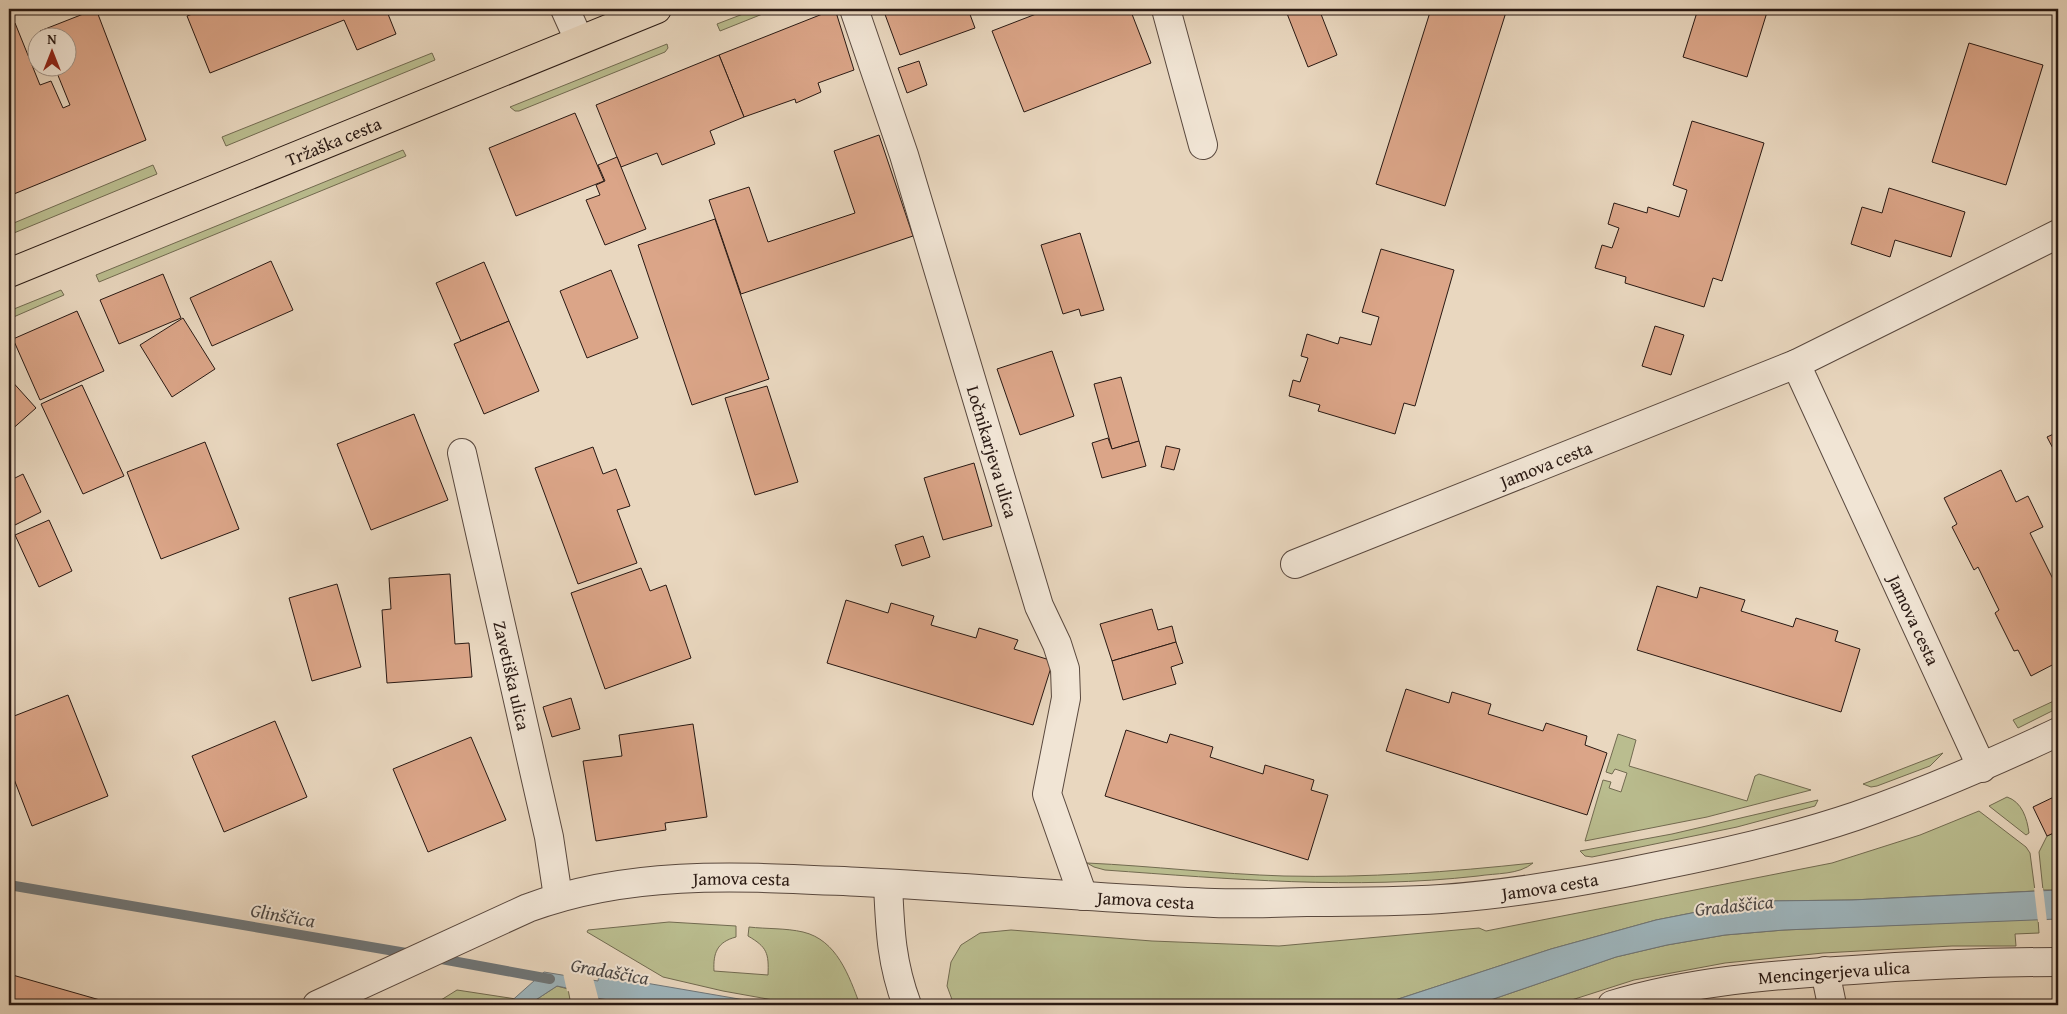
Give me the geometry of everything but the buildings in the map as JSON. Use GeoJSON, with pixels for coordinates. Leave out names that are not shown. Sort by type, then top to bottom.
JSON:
{"type":"FeatureCollection","features":[{"type":"Feature","properties":{"kind":"main road","name":"Tržaška cesta"},"geometry":{"type":"LineString","coordinates":[[9,273],[657,9]]}},
{"type":"Feature","properties":{"kind":"street"},"geometry":{"type":"LineString","coordinates":[[565,9],[579,40]]}},
{"type":"Feature","properties":{"kind":"street","name":"Ločnikarjeva ulica"},"geometry":{"type":"LineString","coordinates":[[854,9],[907,164],[1039,606],[1057,644],[1066,669],[1066,698],[1048,794],[1084,896]]}},
{"type":"Feature","properties":{"kind":"street"},"geometry":{"type":"LineString","coordinates":[[1166,9],[1203,145]]}},
{"type":"Feature","properties":{"kind":"street","name":"Jamova cesta"},"geometry":{"type":"LineString","coordinates":[[1295,564],[1796,364],[2058,234]]}},
{"type":"Feature","properties":{"kind":"street","name":"Jamova cesta"},"geometry":{"type":"LineString","coordinates":[[1796,364],[1982,768]]}},
{"type":"Feature","properties":{"kind":"street","name":"Zavetiška ulica"},"geometry":{"type":"LineString","coordinates":[[462,453],[549,837],[558,897]]}},
{"type":"Feature","properties":{"kind":"street","name":"Jamova cesta"},"geometry":{"type":"LineString","coordinates":[[317,1005],[486,926],[558,897],[651,879],[697,877],[778,879],[1218,903],[1440,899],[1507,892],[1611,876],[1750,846],[1851,817],[1899,801],[1982,768],[2058,732]]}},
{"type":"Feature","properties":{"kind":"street"},"geometry":{"type":"LineString","coordinates":[[888,884],[890,942],[897,978],[907,1005]]}},
{"type":"Feature","properties":{"kind":"street","name":"Mencingerjeva ulica"},"geometry":{"type":"LineString","coordinates":[[1612,1005],[1704,984],[1762,976],[1955,963],[2058,962]]}},
{"type":"Feature","properties":{"kind":"street"},"geometry":{"type":"LineString","coordinates":[[1825,972],[1832,1005]]}},
{"type":"Feature","properties":{"kind":"green space"},"geometry":{"type":"Polygon","coordinates":[[[756,9],[775,9],[720,31],[717,24],[756,9]]]}},
{"type":"Feature","properties":{"kind":"green space"},"geometry":{"type":"Polygon","coordinates":[[[667,44],[668,48],[665,52],[519,111],[515,111],[510,107],[667,44]]]}},
{"type":"Feature","properties":{"kind":"green space"},"geometry":{"type":"Polygon","coordinates":[[[432,53],[435,60],[226,146],[222,137],[432,53]]]}},
{"type":"Feature","properties":{"kind":"green space"},"geometry":{"type":"Polygon","coordinates":[[[403,150],[406,156],[99,282],[96,275],[403,150]]]}},
{"type":"Feature","properties":{"kind":"green space"},"geometry":{"type":"Polygon","coordinates":[[[153,165],[157,174],[9,235],[9,225],[153,165]]]}},
{"type":"Feature","properties":{"kind":"green space"},"geometry":{"type":"Polygon","coordinates":[[[61,290],[64,295],[9,319],[9,311],[61,290]]]}},
{"type":"Feature","properties":{"kind":"green space"},"geometry":{"type":"Polygon","coordinates":[[[2058,699],[2058,708],[2018,728],[2013,720],[2058,699]]]}},
{"type":"Feature","properties":{"kind":"green space"},"geometry":{"type":"Polygon","coordinates":[[[1618,734],[1636,740],[1629,766],[1747,801],[1755,776],[1759,774],[1811,790],[1707,817],[1585,841],[1603,780],[1611,782],[1609,788],[1621,792],[1627,773],[1615,769],[1612,774],[1606,772],[1618,734]]]}},
{"type":"Feature","properties":{"kind":"green space"},"geometry":{"type":"Polygon","coordinates":[[[1943,753],[1930,766],[1877,786],[1871,787],[1863,784],[1943,753]]]}},
{"type":"Feature","properties":{"kind":"green space"},"geometry":{"type":"Polygon","coordinates":[[[2007,797],[2012,799],[2023,811],[2029,833],[2026,835],[1989,806],[2007,797]]]}},
{"type":"Feature","properties":{"kind":"green space"},"geometry":{"type":"Polygon","coordinates":[[[1818,800],[1815,806],[1737,827],[1592,857],[1585,856],[1580,851],[1672,834],[1818,800]]]}},
{"type":"Feature","properties":{"kind":"green space"},"geometry":{"type":"Polygon","coordinates":[[[1979,811],[2026,847],[2030,853],[2035,891],[1852,900],[1766,901],[1712,909],[1656,920],[1551,949],[1380,1005],[954,1005],[947,986],[951,962],[961,945],[980,933],[1011,930],[1152,941],[1279,946],[1479,928],[1486,931],[1832,863],[1920,835],[1979,811]]]}},
{"type":"Feature","properties":{"kind":"green space"},"geometry":{"type":"Polygon","coordinates":[[[2058,831],[2058,890],[2043,890],[2039,852],[2047,836],[2058,831]]]}},
{"type":"Feature","properties":{"kind":"green space"},"geometry":{"type":"Polygon","coordinates":[[[1087,863],[1235,874],[1346,876],[1408,874],[1533,863],[1514,872],[1478,876],[1431,880],[1338,883],[1245,880],[1105,870],[1087,863]]]}},
{"type":"Feature","properties":{"kind":"green space"},"geometry":{"type":"Polygon","coordinates":[[[2038,919],[2039,933],[2015,934],[2016,946],[1952,946],[1823,953],[1725,963],[1634,980],[1556,1005],[1476,1005],[1616,957],[1667,945],[1725,935],[1784,930],[2038,919]]]}},
{"type":"Feature","properties":{"kind":"green space"},"geometry":{"type":"Polygon","coordinates":[[[669,922],[736,926],[736,937],[724,942],[718,949],[714,959],[714,971],[768,975],[766,951],[748,936],[749,927],[783,929],[815,936],[833,951],[840,961],[860,1005],[801,1005],[723,991],[663,977],[587,932],[588,930],[669,922]]]}},
{"type":"Feature","properties":{"kind":"green space"},"geometry":{"type":"Polygon","coordinates":[[[557,986],[568,989],[571,1005],[528,1005],[557,986]]]}},
{"type":"Feature","properties":{"kind":"green space"},"geometry":{"type":"Polygon","coordinates":[[[457,990],[516,999],[507,1005],[433,1005],[457,990]]]}},
{"type":"Feature","properties":{"kind":"water"},"geometry":{"type":"Polygon","coordinates":[[[2058,890],[2058,919],[1784,930],[1725,935],[1667,945],[1616,957],[1476,1005],[1380,1005],[1551,949],[1656,920],[1712,909],[1766,901],[1852,900],[2058,890]]]}},
{"type":"Feature","properties":{"kind":"water","name":"Gradaščica"},"geometry":{"type":"Polygon","coordinates":[[[544,972],[598,981],[599,975],[774,1005],[641,1005],[596,998],[596,994],[557,986],[528,1005],[507,1005],[544,972]]]}},
{"type":"Feature","properties":{"kind":"pier"},"geometry":{"type":"Polygon","coordinates":[[[2034,888],[2043,888],[2047,922],[2038,922],[2034,888]]]}},
{"type":"Feature","properties":{"kind":"pier"},"geometry":{"type":"Polygon","coordinates":[[[563,973],[593,978],[599,1001],[595,1000],[594,996],[567,991],[563,973]]]}},
{"type":"Feature","properties":{"kind":"waterway","name":"Glinščica"},"geometry":{"type":"LineString","coordinates":[[9,885],[412,954]]}},
{"type":"Feature","properties":{"kind":"waterway","name":"Glinščica"},"geometry":{"type":"LineString","coordinates":[[436,958],[550,979]]}}]}
